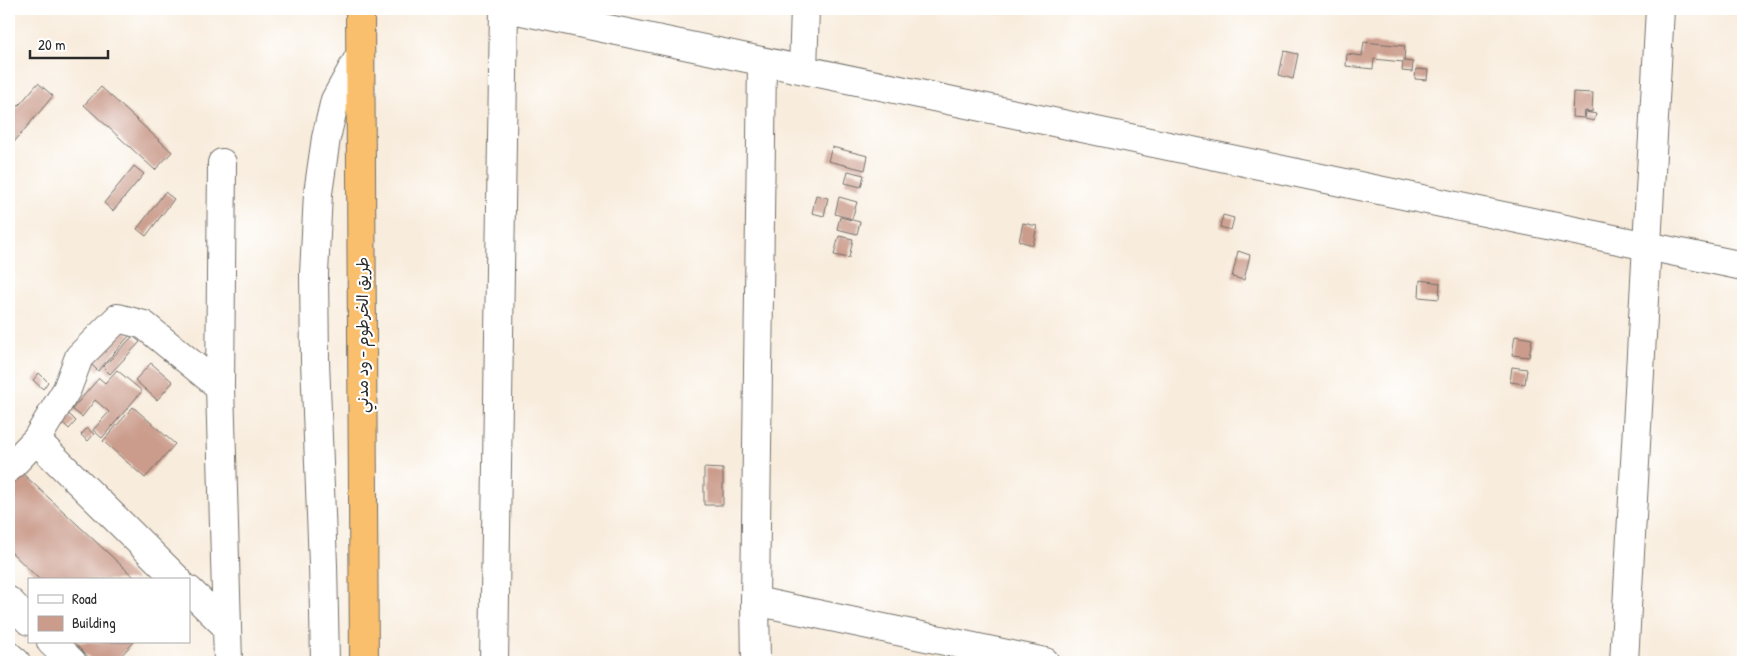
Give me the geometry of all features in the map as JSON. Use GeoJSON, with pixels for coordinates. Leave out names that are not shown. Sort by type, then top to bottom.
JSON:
{"type":"FeatureCollection","features":[{"type":"Feature","properties":{"kind":"highway","name":"طريق الخرطوم - ود مدني"},"geometry":{"type":"LineString","coordinates":[[360,9],[364,662]]}},
{"type":"Feature","properties":{"kind":"street"},"geometry":{"type":"LineString","coordinates":[[494,662],[504,9]]}},
{"type":"Feature","properties":{"kind":"street"},"geometry":{"type":"LineString","coordinates":[[512,9],[1743,266]]}},
{"type":"Feature","properties":{"kind":"street"},"geometry":{"type":"LineString","coordinates":[[803,69],[805,9]]}},
{"type":"Feature","properties":{"kind":"street"},"geometry":{"type":"LineString","coordinates":[[1624,662],[1660,9]]}},
{"type":"Feature","properties":{"kind":"street"},"geometry":{"type":"LineString","coordinates":[[324,662],[323,566],[315,361],[314,274],[318,193],[326,138],[335,100],[360,55]]}},
{"type":"Feature","properties":{"kind":"street"},"geometry":{"type":"LineString","coordinates":[[756,662],[755,601],[762,62]]}},
{"type":"Feature","properties":{"kind":"street"},"geometry":{"type":"LineString","coordinates":[[222,163],[220,388],[228,662]]}},
{"type":"Feature","properties":{"kind":"street"},"geometry":{"type":"LineString","coordinates":[[9,468],[36,440],[67,389],[79,357],[118,318],[144,325],[220,388]]}},
{"type":"Feature","properties":{"kind":"street"},"geometry":{"type":"LineString","coordinates":[[36,440],[176,578]]}},
{"type":"Feature","properties":{"kind":"street"},"geometry":{"type":"LineString","coordinates":[[190,591],[226,627]]}},
{"type":"Feature","properties":{"kind":"street"},"geometry":{"type":"LineString","coordinates":[[9,601],[28,620]]}},
{"type":"Feature","properties":{"kind":"street"},"geometry":{"type":"LineString","coordinates":[[755,601],[1045,662]]}},
{"type":"Feature","properties":{"kind":"street"},"geometry":{"type":"LineString","coordinates":[[53,644],[72,662]]}},
{"type":"Feature","properties":{"kind":"street"},"geometry":{"type":"LineString","coordinates":[[9,656],[16,662]]}},
{"type":"Feature","properties":{"kind":"building"},"geometry":{"type":"Polygon","coordinates":[[[1364,42],[1405,46],[1404,61],[1413,62],[1412,72],[1402,71],[1403,62],[1374,59],[1373,69],[1346,66],[1347,54],[1362,56],[1364,42]]]}},
{"type":"Feature","properties":{"kind":"building"},"geometry":{"type":"Polygon","coordinates":[[[1284,51],[1298,54],[1293,79],[1279,75],[1284,51]]]}},
{"type":"Feature","properties":{"kind":"building"},"geometry":{"type":"Polygon","coordinates":[[[1416,69],[1428,70],[1427,80],[1415,79],[1416,69]]]}},
{"type":"Feature","properties":{"kind":"building"},"geometry":{"type":"Polygon","coordinates":[[[38,83],[53,96],[9,148],[9,117],[38,83]]]}},
{"type":"Feature","properties":{"kind":"building"},"geometry":{"type":"Polygon","coordinates":[[[101,87],[172,152],[155,170],[84,105],[101,87]]]}},
{"type":"Feature","properties":{"kind":"building"},"geometry":{"type":"Polygon","coordinates":[[[1573,92],[1593,93],[1592,112],[1585,111],[1584,118],[1572,117],[1573,92]]]}},
{"type":"Feature","properties":{"kind":"building"},"geometry":{"type":"Polygon","coordinates":[[[1586,112],[1596,114],[1594,121],[1585,119],[1586,112]]]}},
{"type":"Feature","properties":{"kind":"building"},"geometry":{"type":"Polygon","coordinates":[[[832,147],[868,156],[865,170],[828,161],[832,147]]]}},
{"type":"Feature","properties":{"kind":"building"},"geometry":{"type":"Polygon","coordinates":[[[134,166],[144,174],[113,211],[104,203],[134,166]]]}},
{"type":"Feature","properties":{"kind":"building"},"geometry":{"type":"Polygon","coordinates":[[[848,171],[864,175],[861,187],[845,183],[848,171]]]}},
{"type":"Feature","properties":{"kind":"building"},"geometry":{"type":"Polygon","coordinates":[[[165,192],[174,199],[146,236],[137,229],[165,192]]]}},
{"type":"Feature","properties":{"kind":"building"},"geometry":{"type":"Polygon","coordinates":[[[816,195],[828,198],[824,216],[812,213],[816,195]]]}},
{"type":"Feature","properties":{"kind":"building"},"geometry":{"type":"Polygon","coordinates":[[[839,197],[857,202],[852,219],[835,214],[839,197]]]}},
{"type":"Feature","properties":{"kind":"building"},"geometry":{"type":"Polygon","coordinates":[[[1223,215],[1234,218],[1231,230],[1220,227],[1223,215]]]}},
{"type":"Feature","properties":{"kind":"building"},"geometry":{"type":"Polygon","coordinates":[[[840,217],[860,222],[857,234],[837,229],[840,217]]]}},
{"type":"Feature","properties":{"kind":"building"},"geometry":{"type":"Polygon","coordinates":[[[1023,223],[1037,226],[1033,245],[1019,241],[1023,223]]]}},
{"type":"Feature","properties":{"kind":"building"},"geometry":{"type":"Polygon","coordinates":[[[839,236],[853,239],[849,258],[834,255],[839,236]]]}},
{"type":"Feature","properties":{"kind":"building"},"geometry":{"type":"Polygon","coordinates":[[[1238,251],[1250,255],[1244,280],[1232,277],[1238,251]]]}},
{"type":"Feature","properties":{"kind":"building"},"geometry":{"type":"Polygon","coordinates":[[[1420,280],[1440,283],[1439,299],[1419,297],[1420,280]]]}},
{"type":"Feature","properties":{"kind":"building"},"geometry":{"type":"Polygon","coordinates":[[[117,323],[130,335],[98,371],[85,358],[117,323]]]}},
{"type":"Feature","properties":{"kind":"building"},"geometry":{"type":"Polygon","coordinates":[[[133,336],[140,342],[110,374],[103,367],[133,336]]]}},
{"type":"Feature","properties":{"kind":"building"},"geometry":{"type":"Polygon","coordinates":[[[1515,336],[1532,339],[1529,357],[1512,355],[1515,336]]]}},
{"type":"Feature","properties":{"kind":"building"},"geometry":{"type":"Polygon","coordinates":[[[151,363],[173,382],[157,400],[135,380],[151,363]]]}},
{"type":"Feature","properties":{"kind":"building"},"geometry":{"type":"Polygon","coordinates":[[[1512,367],[1527,369],[1525,384],[1510,382],[1512,367]]]}},
{"type":"Feature","properties":{"kind":"building"},"geometry":{"type":"Polygon","coordinates":[[[117,370],[142,391],[102,438],[93,430],[109,412],[95,400],[82,417],[72,409],[99,378],[105,383],[117,370]]]}},
{"type":"Feature","properties":{"kind":"building"},"geometry":{"type":"Polygon","coordinates":[[[39,373],[48,382],[43,389],[33,380],[39,373]]]}},
{"type":"Feature","properties":{"kind":"building"},"geometry":{"type":"Polygon","coordinates":[[[133,407],[175,444],[145,478],[103,441],[133,407]]]}},
{"type":"Feature","properties":{"kind":"building"},"geometry":{"type":"Polygon","coordinates":[[[69,414],[76,421],[69,429],[62,422],[69,414]]]}},
{"type":"Feature","properties":{"kind":"building"},"geometry":{"type":"Polygon","coordinates":[[[87,428],[94,434],[88,441],[81,435],[87,428]]]}},
{"type":"Feature","properties":{"kind":"building"},"geometry":{"type":"Polygon","coordinates":[[[704,468],[723,469],[723,505],[704,505],[704,468]]]}},
{"type":"Feature","properties":{"kind":"building"},"geometry":{"type":"Polygon","coordinates":[[[21,472],[135,578],[38,578],[9,550],[9,485],[21,472]]]}},
{"type":"Feature","properties":{"kind":"building"},"geometry":{"type":"Polygon","coordinates":[[[74,644],[132,644],[115,662],[94,662],[74,644]]]}}]}
